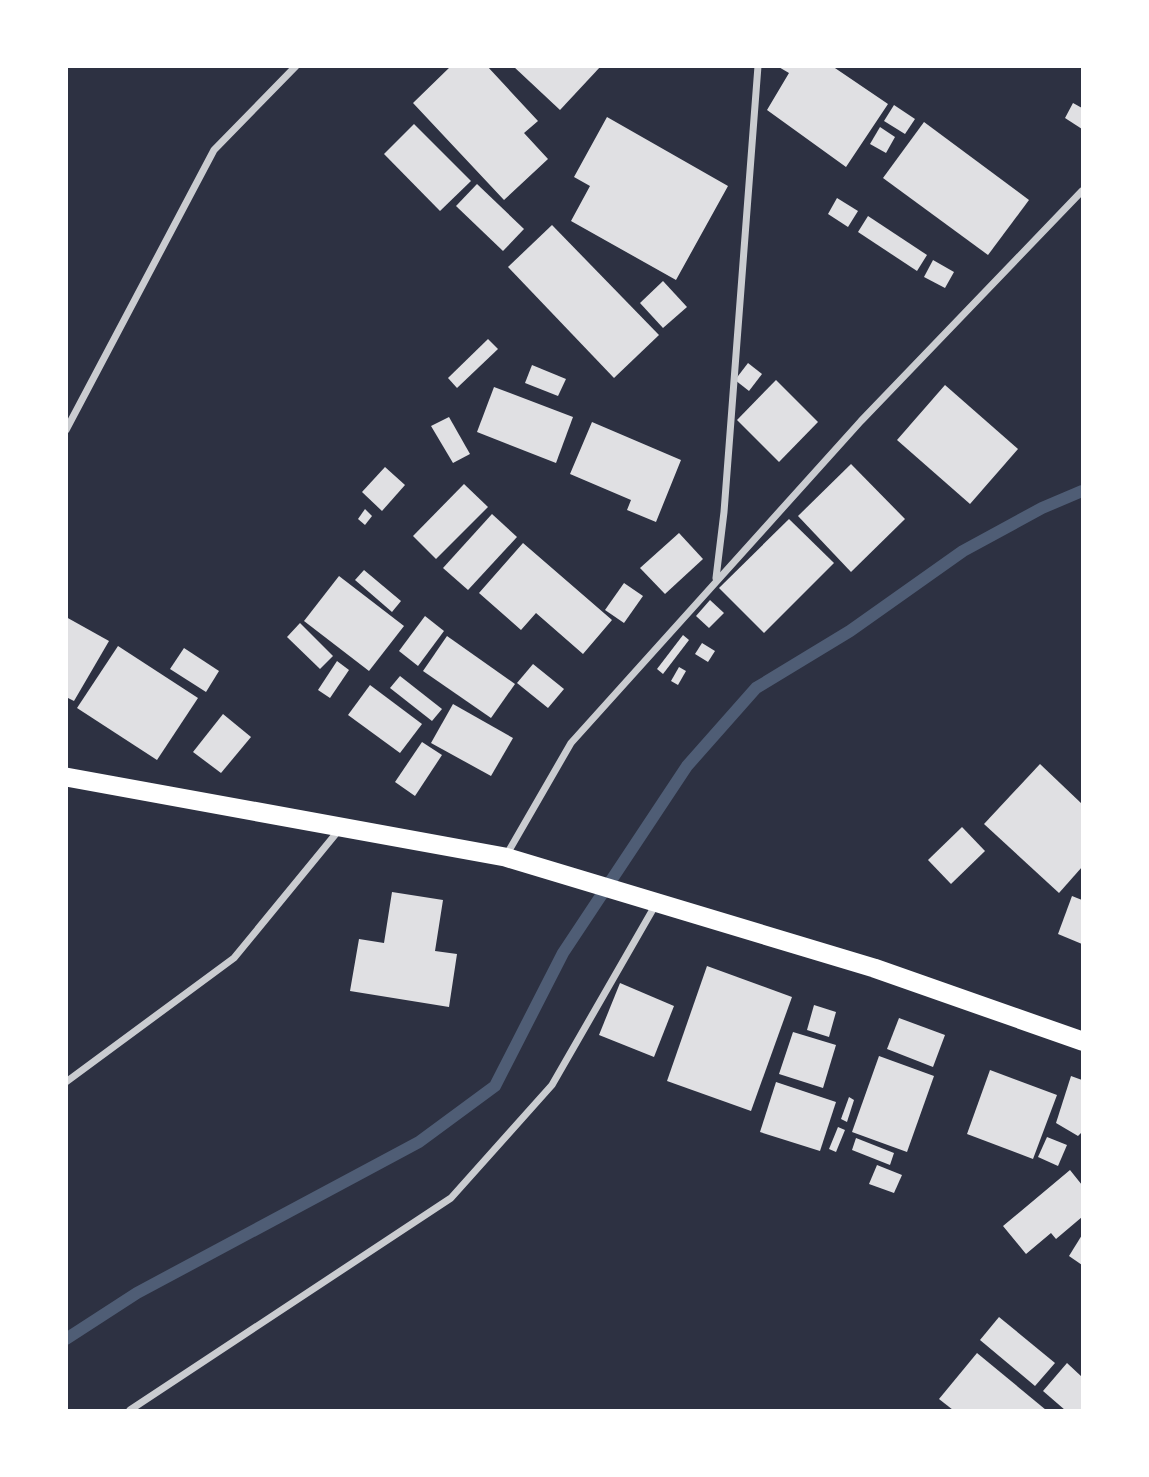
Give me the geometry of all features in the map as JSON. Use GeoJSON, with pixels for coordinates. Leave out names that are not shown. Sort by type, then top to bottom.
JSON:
{"type":"FeatureCollection","features":[{"type":"Feature","properties":{"kind":"highway"},"geometry":{"type":"LineString","coordinates":[[66,777],[505,858],[874,968],[1083,1041]]}},
{"type":"Feature","properties":{"kind":"street"},"geometry":{"type":"LineString","coordinates":[[66,430],[214,150],[296,66]]}},
{"type":"Feature","properties":{"kind":"street"},"geometry":{"type":"LineString","coordinates":[[716,579],[758,66]]}},
{"type":"Feature","properties":{"kind":"street"},"geometry":{"type":"LineString","coordinates":[[505,858],[571,743],[870,411],[1083,191]]}},
{"type":"Feature","properties":{"kind":"street"},"geometry":{"type":"LineString","coordinates":[[66,1082],[234,958],[343,826]]}},
{"type":"Feature","properties":{"kind":"street"},"geometry":{"type":"LineString","coordinates":[[130,1410],[451,1198],[552,1085],[657,902]]}},
{"type":"Feature","properties":{"kind":"building"},"geometry":{"type":"Polygon","coordinates":[[[451,66],[487,66],[538,121],[524,133],[548,159],[504,200],[413,103],[451,66]]]}},
{"type":"Feature","properties":{"kind":"building"},"geometry":{"type":"Polygon","coordinates":[[[513,66],[601,66],[560,110],[513,66]]]}},
{"type":"Feature","properties":{"kind":"building"},"geometry":{"type":"Polygon","coordinates":[[[777,66],[832,66],[888,104],[846,167],[767,110],[789,73],[777,66]]]}},
{"type":"Feature","properties":{"kind":"building"},"geometry":{"type":"Polygon","coordinates":[[[1073,103],[1082,108],[1082,129],[1065,118],[1073,103]]]}},
{"type":"Feature","properties":{"kind":"building"},"geometry":{"type":"Polygon","coordinates":[[[894,105],[915,119],[905,134],[884,121],[894,105]]]}},
{"type":"Feature","properties":{"kind":"building"},"geometry":{"type":"Polygon","coordinates":[[[607,117],[728,186],[676,280],[571,221],[590,186],[574,177],[607,117]]]}},
{"type":"Feature","properties":{"kind":"building"},"geometry":{"type":"Polygon","coordinates":[[[924,122],[1029,200],[988,255],[883,178],[924,122]]]}},
{"type":"Feature","properties":{"kind":"building"},"geometry":{"type":"Polygon","coordinates":[[[414,124],[471,181],[440,211],[384,154],[414,124]]]}},
{"type":"Feature","properties":{"kind":"building"},"geometry":{"type":"Polygon","coordinates":[[[880,127],[895,137],[886,153],[870,144],[880,127]]]}},
{"type":"Feature","properties":{"kind":"building"},"geometry":{"type":"Polygon","coordinates":[[[477,184],[524,229],[503,251],[456,206],[477,184]]]}},
{"type":"Feature","properties":{"kind":"building"},"geometry":{"type":"Polygon","coordinates":[[[837,198],[858,211],[848,227],[828,214],[837,198]]]}},
{"type":"Feature","properties":{"kind":"building"},"geometry":{"type":"Polygon","coordinates":[[[868,216],[927,255],[917,271],[858,232],[868,216]]]}},
{"type":"Feature","properties":{"kind":"building"},"geometry":{"type":"Polygon","coordinates":[[[552,225],[659,335],[614,378],[508,267],[552,225]]]}},
{"type":"Feature","properties":{"kind":"building"},"geometry":{"type":"Polygon","coordinates":[[[933,260],[954,272],[945,288],[924,277],[933,260]]]}},
{"type":"Feature","properties":{"kind":"building"},"geometry":{"type":"Polygon","coordinates":[[[663,281],[687,307],[663,328],[640,303],[663,281]]]}},
{"type":"Feature","properties":{"kind":"building"},"geometry":{"type":"Polygon","coordinates":[[[488,339],[498,349],[457,388],[448,378],[488,339]]]}},
{"type":"Feature","properties":{"kind":"building"},"geometry":{"type":"Polygon","coordinates":[[[748,363],[762,374],[749,391],[735,380],[748,363]]]}},
{"type":"Feature","properties":{"kind":"building"},"geometry":{"type":"Polygon","coordinates":[[[532,365],[566,379],[558,396],[525,383],[532,365]]]}},
{"type":"Feature","properties":{"kind":"building"},"geometry":{"type":"Polygon","coordinates":[[[776,380],[818,422],[779,462],[737,420],[776,380]]]}},
{"type":"Feature","properties":{"kind":"building"},"geometry":{"type":"Polygon","coordinates":[[[945,385],[1018,449],[970,504],[897,440],[945,385]]]}},
{"type":"Feature","properties":{"kind":"building"},"geometry":{"type":"Polygon","coordinates":[[[494,387],[573,417],[556,463],[477,432],[494,387]]]}},
{"type":"Feature","properties":{"kind":"building"},"geometry":{"type":"Polygon","coordinates":[[[449,417],[470,454],[453,463],[431,426],[449,417]]]}},
{"type":"Feature","properties":{"kind":"building"},"geometry":{"type":"Polygon","coordinates":[[[592,422],[681,460],[656,522],[627,510],[631,500],[570,474],[592,422]]]}},
{"type":"Feature","properties":{"kind":"building"},"geometry":{"type":"Polygon","coordinates":[[[851,464],[905,519],[851,572],[798,516],[851,464]]]}},
{"type":"Feature","properties":{"kind":"building"},"geometry":{"type":"Polygon","coordinates":[[[385,467],[405,485],[382,511],[362,492],[385,467]]]}},
{"type":"Feature","properties":{"kind":"building"},"geometry":{"type":"Polygon","coordinates":[[[464,484],[488,507],[436,559],[413,536],[464,484]]]}},
{"type":"Feature","properties":{"kind":"building"},"geometry":{"type":"Polygon","coordinates":[[[365,509],[372,516],[365,525],[358,519],[365,509]]]}},
{"type":"Feature","properties":{"kind":"building"},"geometry":{"type":"Polygon","coordinates":[[[492,514],[517,537],[468,590],[443,568],[492,514]]]}},
{"type":"Feature","properties":{"kind":"building"},"geometry":{"type":"Polygon","coordinates":[[[789,519],[834,563],[764,633],[719,588],[789,519]]]}},
{"type":"Feature","properties":{"kind":"building"},"geometry":{"type":"Polygon","coordinates":[[[679,533],[703,559],[665,594],[640,568],[679,533]]]}},
{"type":"Feature","properties":{"kind":"building"},"geometry":{"type":"Polygon","coordinates":[[[523,543],[612,620],[583,654],[536,613],[521,630],[479,593],[523,543]]]}},
{"type":"Feature","properties":{"kind":"building"},"geometry":{"type":"Polygon","coordinates":[[[364,570],[401,601],[392,612],[355,580],[364,570]]]}},
{"type":"Feature","properties":{"kind":"building"},"geometry":{"type":"Polygon","coordinates":[[[339,576],[404,626],[369,671],[304,621],[339,576]]]}},
{"type":"Feature","properties":{"kind":"building"},"geometry":{"type":"Polygon","coordinates":[[[624,583],[643,596],[624,623],[605,610],[624,583]]]}},
{"type":"Feature","properties":{"kind":"building"},"geometry":{"type":"Polygon","coordinates":[[[710,600],[724,613],[709,628],[696,616],[710,600]]]}},
{"type":"Feature","properties":{"kind":"building"},"geometry":{"type":"Polygon","coordinates":[[[425,616],[444,631],[418,666],[399,651],[425,616]]]}},
{"type":"Feature","properties":{"kind":"building"},"geometry":{"type":"Polygon","coordinates":[[[66,617],[109,641],[74,701],[66,697],[66,617]]]}},
{"type":"Feature","properties":{"kind":"building"},"geometry":{"type":"Polygon","coordinates":[[[300,623],[333,656],[320,669],[287,637],[300,623]]]}},
{"type":"Feature","properties":{"kind":"building"},"geometry":{"type":"Polygon","coordinates":[[[683,635],[689,640],[663,674],[657,669],[683,635]]]}},
{"type":"Feature","properties":{"kind":"building"},"geometry":{"type":"Polygon","coordinates":[[[447,636],[515,684],[491,718],[423,671],[447,636]]]}},
{"type":"Feature","properties":{"kind":"building"},"geometry":{"type":"Polygon","coordinates":[[[702,643],[715,651],[708,662],[695,654],[702,643]]]}},
{"type":"Feature","properties":{"kind":"building"},"geometry":{"type":"Polygon","coordinates":[[[118,646],[198,698],[157,760],[77,708],[118,646]]]}},
{"type":"Feature","properties":{"kind":"building"},"geometry":{"type":"Polygon","coordinates":[[[184,648],[219,671],[206,692],[170,669],[184,648]]]}},
{"type":"Feature","properties":{"kind":"building"},"geometry":{"type":"Polygon","coordinates":[[[337,661],[349,670],[330,698],[318,690],[337,661]]]}},
{"type":"Feature","properties":{"kind":"building"},"geometry":{"type":"Polygon","coordinates":[[[533,664],[564,689],[548,708],[517,683],[533,664]]]}},
{"type":"Feature","properties":{"kind":"building"},"geometry":{"type":"Polygon","coordinates":[[[679,667],[686,671],[678,685],[671,681],[679,667]]]}},
{"type":"Feature","properties":{"kind":"building"},"geometry":{"type":"Polygon","coordinates":[[[400,676],[442,709],[432,721],[390,688],[400,676]]]}},
{"type":"Feature","properties":{"kind":"building"},"geometry":{"type":"Polygon","coordinates":[[[370,685],[422,724],[400,753],[348,715],[370,685]]]}},
{"type":"Feature","properties":{"kind":"building"},"geometry":{"type":"Polygon","coordinates":[[[453,704],[513,738],[491,776],[431,743],[453,704]]]}},
{"type":"Feature","properties":{"kind":"building"},"geometry":{"type":"Polygon","coordinates":[[[223,714],[251,737],[221,773],[193,752],[223,714]]]}},
{"type":"Feature","properties":{"kind":"building"},"geometry":{"type":"Polygon","coordinates":[[[422,742],[442,755],[415,796],[395,782],[422,742]]]}},
{"type":"Feature","properties":{"kind":"building"},"geometry":{"type":"Polygon","coordinates":[[[1040,764],[1082,804],[1082,867],[1059,893],[984,824],[1040,764]]]}},
{"type":"Feature","properties":{"kind":"building"},"geometry":{"type":"Polygon","coordinates":[[[962,827],[985,851],[951,884],[928,860],[962,827]]]}},
{"type":"Feature","properties":{"kind":"building"},"geometry":{"type":"Polygon","coordinates":[[[392,892],[443,900],[435,951],[457,954],[449,1007],[350,991],[359,939],[384,943],[392,892]]]}},
{"type":"Feature","properties":{"kind":"building"},"geometry":{"type":"Polygon","coordinates":[[[1072,896],[1082,900],[1082,944],[1058,934],[1072,896]]]}},
{"type":"Feature","properties":{"kind":"building"},"geometry":{"type":"Polygon","coordinates":[[[707,966],[792,997],[751,1111],[667,1081],[707,966]]]}},
{"type":"Feature","properties":{"kind":"building"},"geometry":{"type":"Polygon","coordinates":[[[620,983],[674,1006],[654,1057],[599,1035],[620,983]]]}},
{"type":"Feature","properties":{"kind":"building"},"geometry":{"type":"Polygon","coordinates":[[[814,1005],[836,1012],[829,1037],[807,1030],[814,1005]]]}},
{"type":"Feature","properties":{"kind":"building"},"geometry":{"type":"Polygon","coordinates":[[[899,1018],[945,1035],[933,1067],[887,1049],[899,1018]]]}},
{"type":"Feature","properties":{"kind":"building"},"geometry":{"type":"Polygon","coordinates":[[[793,1032],[836,1045],[823,1088],[779,1074],[793,1032]]]}},
{"type":"Feature","properties":{"kind":"building"},"geometry":{"type":"Polygon","coordinates":[[[879,1056],[934,1076],[907,1152],[852,1132],[879,1056]]]}},
{"type":"Feature","properties":{"kind":"building"},"geometry":{"type":"Polygon","coordinates":[[[990,1070],[1057,1095],[1033,1159],[967,1134],[990,1070]]]}},
{"type":"Feature","properties":{"kind":"building"},"geometry":{"type":"Polygon","coordinates":[[[1071,1076],[1082,1080],[1082,1132],[1078,1136],[1056,1123],[1071,1076]]]}},
{"type":"Feature","properties":{"kind":"building"},"geometry":{"type":"Polygon","coordinates":[[[776,1082],[836,1102],[820,1151],[760,1132],[776,1082]]]}},
{"type":"Feature","properties":{"kind":"building"},"geometry":{"type":"Polygon","coordinates":[[[849,1097],[854,1100],[847,1122],[841,1119],[849,1097]]]}},
{"type":"Feature","properties":{"kind":"building"},"geometry":{"type":"Polygon","coordinates":[[[838,1127],[845,1130],[836,1152],[829,1149],[838,1127]]]}},
{"type":"Feature","properties":{"kind":"building"},"geometry":{"type":"Polygon","coordinates":[[[1047,1137],[1067,1145],[1058,1166],[1038,1157],[1047,1137]]]}},
{"type":"Feature","properties":{"kind":"building"},"geometry":{"type":"Polygon","coordinates":[[[856,1138],[894,1153],[890,1165],[852,1150],[856,1138]]]}},
{"type":"Feature","properties":{"kind":"building"},"geometry":{"type":"Polygon","coordinates":[[[877,1165],[902,1175],[894,1193],[869,1184],[877,1165]]]}},
{"type":"Feature","properties":{"kind":"building"},"geometry":{"type":"Polygon","coordinates":[[[1070,1170],[1082,1185],[1082,1217],[1056,1239],[1051,1233],[1026,1254],[1003,1226],[1070,1170]]]}},
{"type":"Feature","properties":{"kind":"building"},"geometry":{"type":"Polygon","coordinates":[[[1082,1235],[1082,1265],[1069,1256],[1082,1235]]]}},
{"type":"Feature","properties":{"kind":"building"},"geometry":{"type":"Polygon","coordinates":[[[999,1317],[1055,1363],[1035,1386],[980,1340],[999,1317]]]}},
{"type":"Feature","properties":{"kind":"building"},"geometry":{"type":"Polygon","coordinates":[[[977,1353],[1046,1410],[953,1410],[939,1399],[977,1353]]]}},
{"type":"Feature","properties":{"kind":"building"},"geometry":{"type":"Polygon","coordinates":[[[1067,1363],[1082,1377],[1082,1410],[1065,1410],[1043,1391],[1067,1363]]]}},
{"type":"Feature","properties":{"kind":"waterway"},"geometry":{"type":"LineString","coordinates":[[66,1339],[137,1293],[419,1142],[495,1086],[563,953],[687,766],[756,688],[850,631],[963,551],[1042,508],[1082,491]]}}]}
